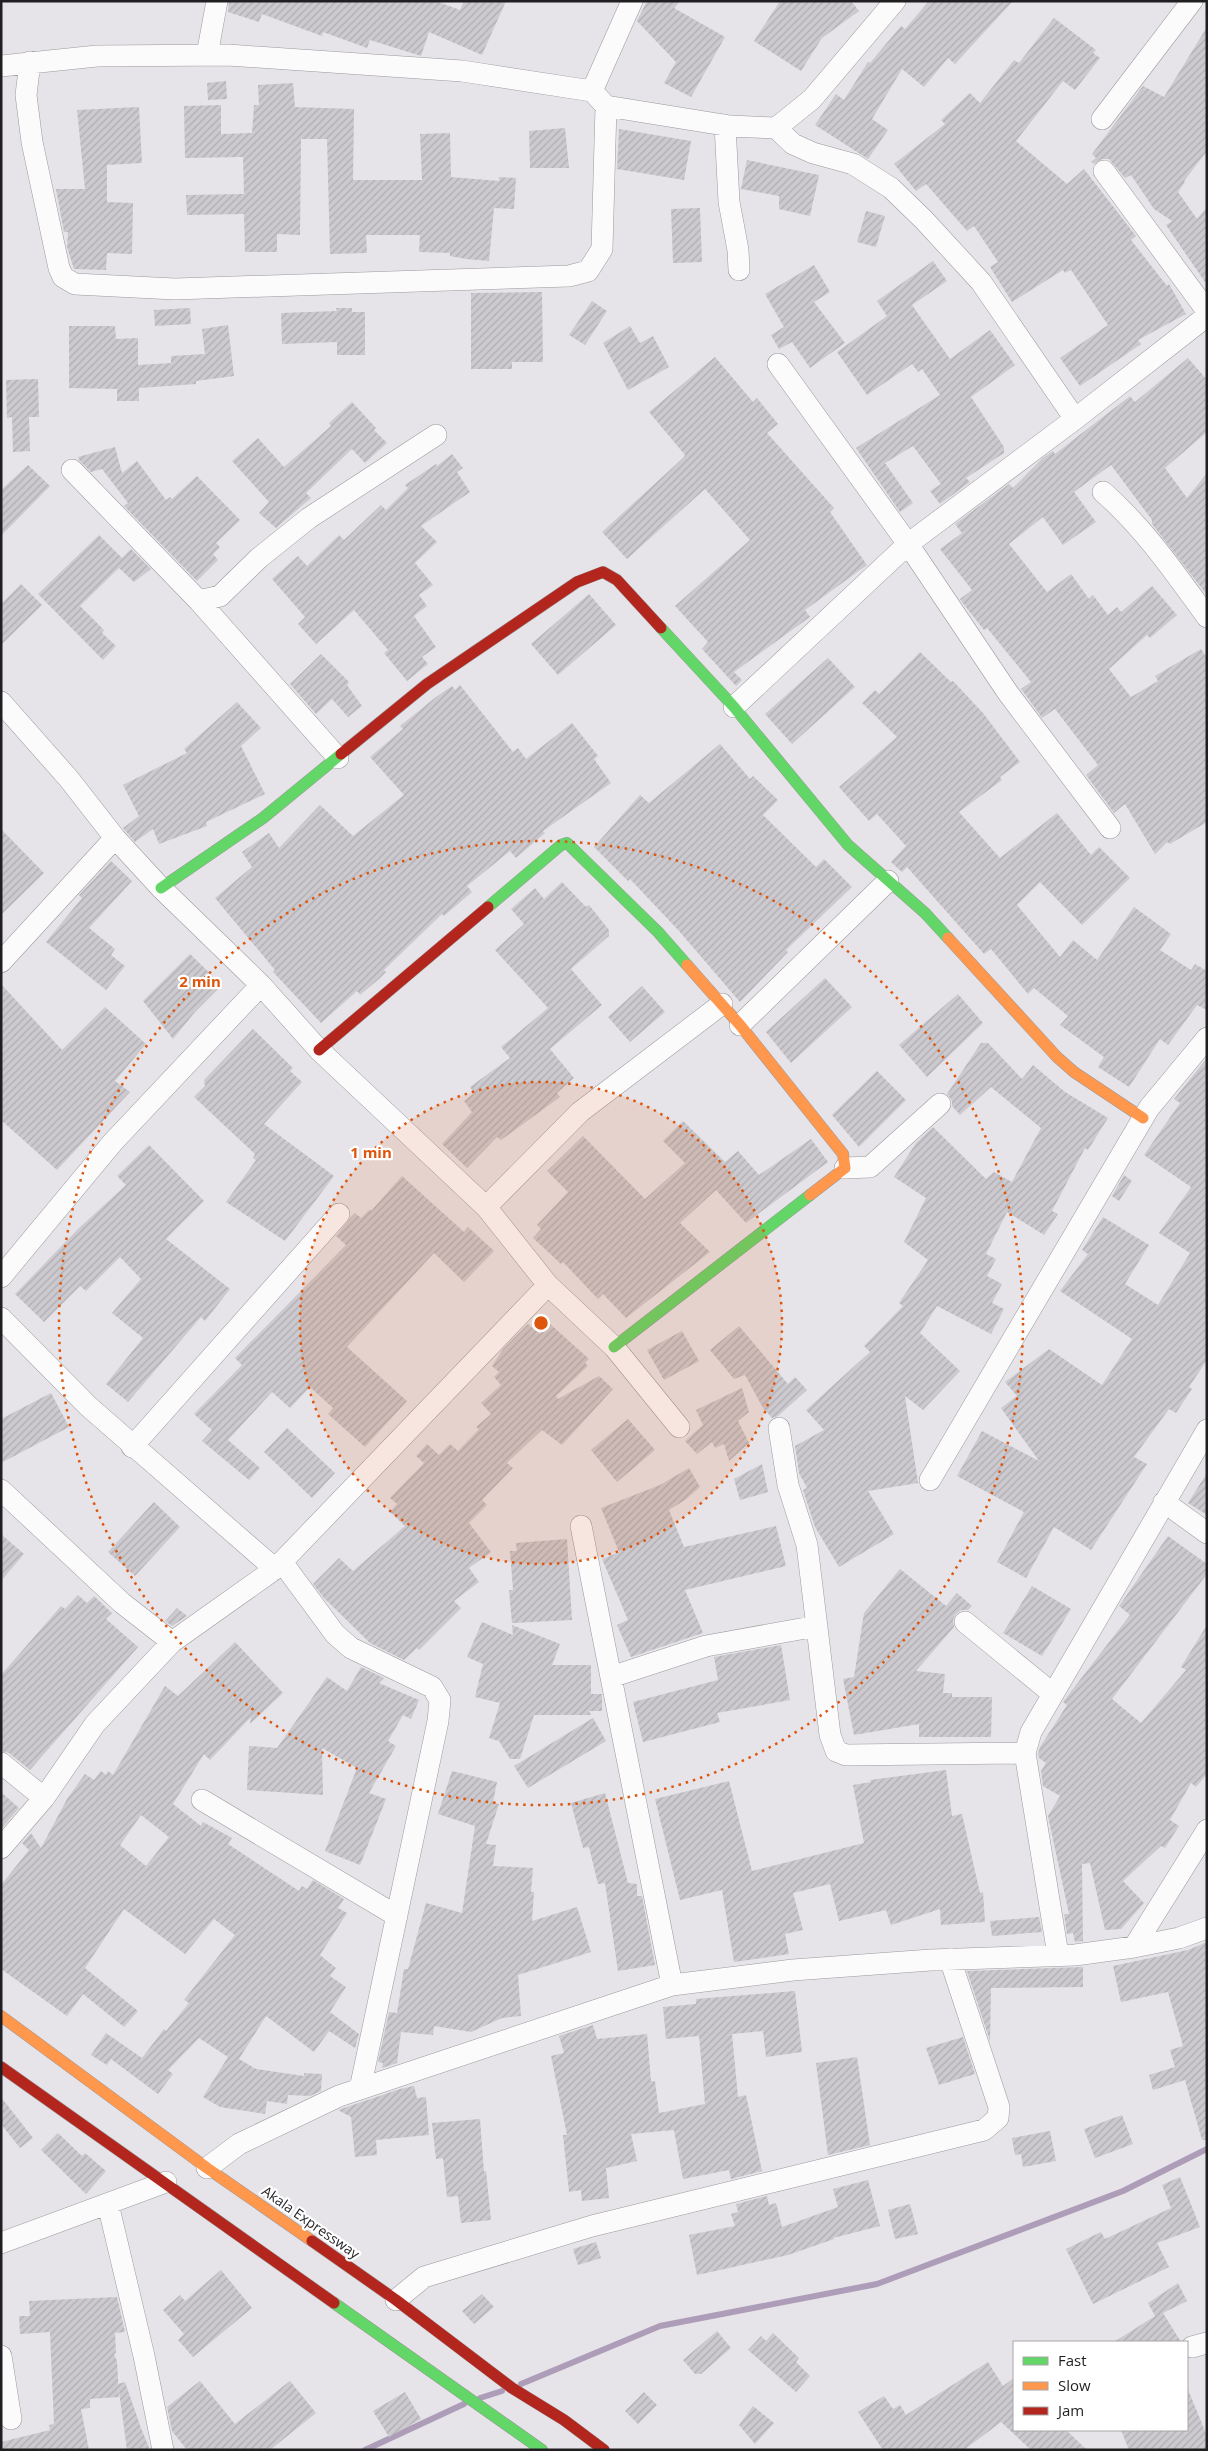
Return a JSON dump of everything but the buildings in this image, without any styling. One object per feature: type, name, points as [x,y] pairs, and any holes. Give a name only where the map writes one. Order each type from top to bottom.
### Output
[{"type":"street","points":[[206,55],[217,1]]},
{"type":"street","points":[[30,62],[26,95],[32,142],[59,268],[63,277],[75,284],[185,289],[569,276],[588,271],[602,248],[599,99],[632,1]]},
{"type":"street","points":[[776,128],[812,99],[895,1]]},
{"type":"street","points":[[1102,119],[1192,1]]},
{"type":"street","points":[[1,66],[97,56],[206,55],[462,72],[725,125],[776,128],[793,144],[853,164],[884,184],[924,220],[982,282],[1075,419]]},
{"type":"street","points":[[725,125],[729,202],[738,250],[739,270]]},
{"type":"street","points":[[1104,171],[1207,311]]},
{"type":"street","points":[[734,707],[908,544],[1075,419],[1207,316]]},
{"type":"street","points":[[778,364],[908,544],[1008,693],[1110,828]]},
{"type":"street","points":[[199,601],[220,596],[259,558],[309,518],[436,435]]},
{"type":"street","points":[[72,470],[199,601],[338,758]]},
{"type":"street","points":[[1103,492],[1130,516],[1157,548],[1207,617]]},
{"type":"street","points":[[161,888],[264,818],[428,684],[577,582],[603,572],[617,580],[734,707],[848,845],[925,913],[1074,1072],[1143,1118]]},
{"type":"street","points":[[215,619],[220,596]]},
{"type":"street","points":[[1,702],[69,779],[115,838],[161,888],[261,985],[319,1050],[486,1207],[548,1285],[614,1347],[679,1428]]},
{"type":"street","points":[[1,962],[115,838]]},
{"type":"street","points":[[319,1050],[561,845],[568,843],[658,932],[740,1025],[843,1154],[845,1168]]},
{"type":"street","points":[[740,1025],[888,880]]},
{"type":"street","points":[[1,1277],[113,1142],[261,985]]},
{"type":"street","points":[[486,1207],[580,1112],[722,1004]]},
{"type":"street","points":[[930,1480],[1143,1118],[1207,1038]]},
{"type":"street","points":[[614,1347],[845,1168],[870,1167],[940,1104]]},
{"type":"street","points":[[132,1446],[339,1214]]},
{"type":"street","points":[[1,1848],[44,1798],[95,1724],[172,1642],[278,1565],[548,1285]]},
{"type":"street","points":[[1,1318],[88,1406],[132,1446],[278,1565],[334,1634],[351,1648],[432,1687],[440,1700],[438,1722],[360,2088]]},
{"type":"street","points":[[779,1428],[788,1485],[807,1545],[830,1735],[836,1751],[846,1755],[1025,1753]]},
{"type":"street","points":[[1058,1955],[1025,1753],[1032,1732],[1053,1694],[1207,1430]]},
{"type":"street","points":[[1,1490],[122,1603],[172,1642]]},
{"type":"street","points":[[1164,1502],[1207,1533]]},
{"type":"street","points":[[581,1526],[672,1985]]},
{"type":"street","points":[[965,1622],[1053,1694]]},
{"type":"street","points":[[611,1677],[706,1646],[817,1626]]},
{"type":"street","points":[[1,1763],[44,1798]]},
{"type":"street","points":[[202,1800],[397,1916]]},
{"type":"street","points":[[1134,1947],[1207,1830]]},
{"type":"street","points":[[207,2168],[238,2144],[339,2096],[672,1985],[793,1970],[950,1959],[1058,1955],[1134,1947],[1179,1938],[1207,1928]]},
{"type":"street","points":[[396,2300],[424,2277],[592,2226],[984,2130],[998,2118],[999,2106],[950,1959]]},
{"type":"street","name":"Akala Expressway","points":[[1,2016],[207,2168],[396,2300],[523,2396],[564,2420],[604,2450]]},
{"type":"street","points":[[1,2067],[542,2450]]},
{"type":"street","points":[[1,2243],[166,2182]]},
{"type":"street","points":[[108,2204],[144,2356],[163,2450]]},
{"type":"street","points":[[1,2356],[10,2419]]},
{"type":"waterway","points":[[521,2384],[660,2326],[877,2284],[1123,2191],[1207,2149]]},
{"type":"waterway","points":[[480,2398],[502,2391]]},
{"type":"waterway","points":[[365,2450],[464,2404]]},
{"type":"traffic: fast","points":[[661,628],[734,707],[848,845],[925,913],[948,938]]},
{"type":"traffic: fast","points":[[161,888],[263,818],[341,754]]},
{"type":"traffic: fast","points":[[488,907],[561,845],[567,843],[658,932],[687,965]]},
{"type":"traffic: fast","points":[[614,1347],[810,1195]]},
{"type":"traffic: fast","points":[[334,2303],[542,2450]]},
{"type":"traffic: slow","points":[[948,938],[1057,1057],[1074,1072],[1143,1118]]},
{"type":"traffic: slow","points":[[687,965],[740,1025],[843,1154],[845,1168],[810,1195]]},
{"type":"traffic: slow","points":[[1,2016],[207,2168],[312,2241]]},
{"type":"traffic: jam","points":[[341,754],[427,684],[577,582],[603,572],[617,580],[661,628]]},
{"type":"traffic: jam","points":[[319,1050],[488,907]]},
{"type":"traffic: jam","points":[[1,2067],[334,2303]]},
{"type":"traffic: jam","points":[[312,2241],[396,2300],[512,2388],[564,2420],[604,2450]]}]
